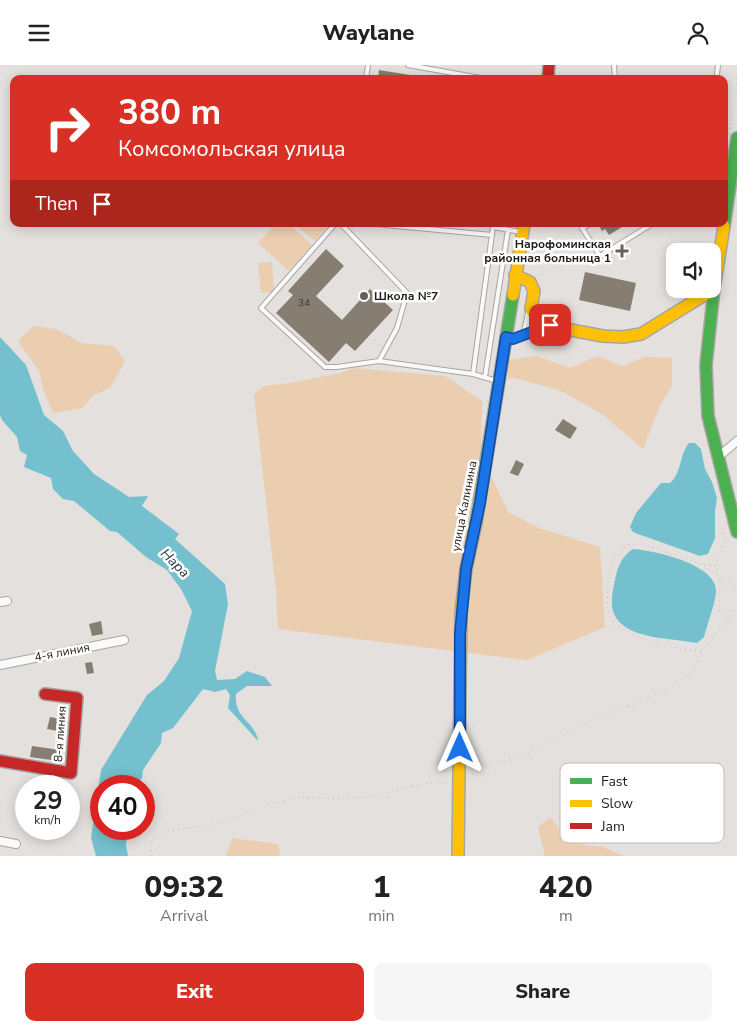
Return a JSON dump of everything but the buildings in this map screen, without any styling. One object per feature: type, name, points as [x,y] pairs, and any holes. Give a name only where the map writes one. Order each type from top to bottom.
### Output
[{"type":"street","points":[[728,176],[733,136]]},
{"type":"street","points":[[720,243],[722,227]]},
{"type":"street","name":"улица Калинина","points":[[458,856],[461,612],[466,569],[480,503],[524,228]]},
{"type":"street","points":[[515,275],[530,282],[534,291],[525,335]]},
{"type":"street","points":[[531,309],[535,316],[550,325],[603,336],[623,337],[642,334],[700,298]]},
{"type":"street","points":[[713,298],[706,365],[708,416],[737,532]]},
{"type":"street","points":[[506,337],[513,339],[550,325]]},
{"type":"street","points":[[717,458],[737,441]]},
{"type":"street","name":"4-я линия","points":[[0,665],[124,640]]},
{"type":"street","name":"8-я линия","points":[[0,761],[71,773],[77,698],[45,694]]},
{"type":"street","points":[[0,841],[16,844]]},
{"type":"lane","points":[[408,65],[464,75]]},
{"type":"lane","points":[[717,75],[718,65]]},
{"type":"lane","points":[[332,227],[261,308],[325,367],[379,361],[473,374],[500,382]]},
{"type":"lane","points":[[344,227],[407,293],[397,328],[379,361]]},
{"type":"lane","points":[[407,227],[492,235]]},
{"type":"lane","points":[[473,374],[494,227],[508,230],[524,228]]},
{"type":"lane","points":[[585,227],[582,229],[600,256],[647,227]]},
{"type":"lane","points":[[485,377],[508,230]]},
{"type":"path","points":[[733,136],[737,75]]},
{"type":"path","points":[[728,619],[719,613],[720,584],[715,565],[726,541],[722,530],[732,512]]},
{"type":"path","points":[[702,650],[681,649],[640,638],[613,624],[607,608],[608,581],[613,561],[627,545],[644,544],[702,565],[731,585],[737,585]]},
{"type":"path","points":[[702,565],[715,565]]},
{"type":"shaded area","points":[[273,227],[292,227],[312,245],[289,271],[258,243]]},
{"type":"shaded area","points":[[298,227],[327,227],[315,241]]},
{"type":"shaded area","points":[[272,262],[274,292],[261,293],[258,263]]},
{"type":"shaded area","points":[[33,326],[55,329],[80,343],[114,346],[125,361],[110,388],[94,395],[82,408],[53,413],[43,389],[39,371],[18,341]]},
{"type":"shaded area","points":[[537,356],[570,368],[597,356],[623,366],[645,357],[672,358],[672,386],[660,405],[643,449],[602,414],[561,391],[515,378],[508,379],[508,360]]},
{"type":"shaded area","points":[[353,368],[445,376],[482,401],[481,454],[508,512],[539,528],[600,547],[605,627],[527,660],[278,629],[276,590],[254,395],[264,386],[341,373]]},
{"type":"shaded area","points":[[550,817],[560,830],[560,843],[580,843],[603,847],[624,856],[545,856],[538,827]]},
{"type":"shaded area","points":[[232,838],[278,844],[280,856],[226,856]]},
{"type":"water","name":"Нара","points":[[0,337],[26,365],[44,415],[63,431],[73,451],[94,474],[129,497],[148,496],[142,506],[179,534],[175,539],[225,584],[228,604],[215,671],[217,680],[235,679],[247,671],[265,677],[272,686],[247,686],[236,694],[238,709],[253,728],[258,741],[228,708],[230,695],[226,689],[215,692],[203,689],[173,728],[162,733],[161,743],[143,770],[142,775],[100,775],[101,770],[147,695],[164,681],[179,658],[192,611],[181,589],[167,570],[146,557],[117,532],[110,531],[74,501],[63,499],[53,489],[51,478],[24,467],[27,455],[20,451],[17,437],[0,415]]},
{"type":"water","points":[[689,443],[695,443],[701,449],[705,469],[717,498],[715,538],[708,554],[700,556],[633,532],[630,527],[636,513],[661,483],[670,483],[674,479]]},
{"type":"water","points":[[633,549],[654,552],[682,560],[706,573],[714,581],[716,595],[713,607],[704,637],[697,643],[640,634],[621,624],[615,616],[612,609],[612,601],[616,575],[619,565]]},
{"type":"water","points":[[92,840],[127,840],[128,856],[96,856]]},
{"type":"traffic: fast","points":[[728,199],[737,138]]},
{"type":"traffic: fast","points":[[476,523],[513,295]]},
{"type":"traffic: fast","points":[[713,298],[706,365],[708,416],[737,532]]},
{"type":"traffic: slow","points":[[513,295],[524,227]]},
{"type":"traffic: slow","points":[[515,275],[530,282],[534,291],[531,309],[535,316],[549,326],[603,336],[623,337],[641,334],[714,289],[724,227]]},
{"type":"traffic: slow","points":[[458,856],[461,612],[466,569],[476,523]]},
{"type":"traffic: jam","points":[[548,75],[549,65]]},
{"type":"traffic: jam","points":[[0,761],[71,773],[77,698],[45,694]]},
{"type":"place","name":"Нарофоминская районная больница 1","points":[[622,251]]},
{"type":"place","name":"Школа №7","points":[[364,296]]},
{"type":"route","points":[[460,748],[461,612],[466,569],[480,503],[506,337],[513,339],[550,325]]}]
